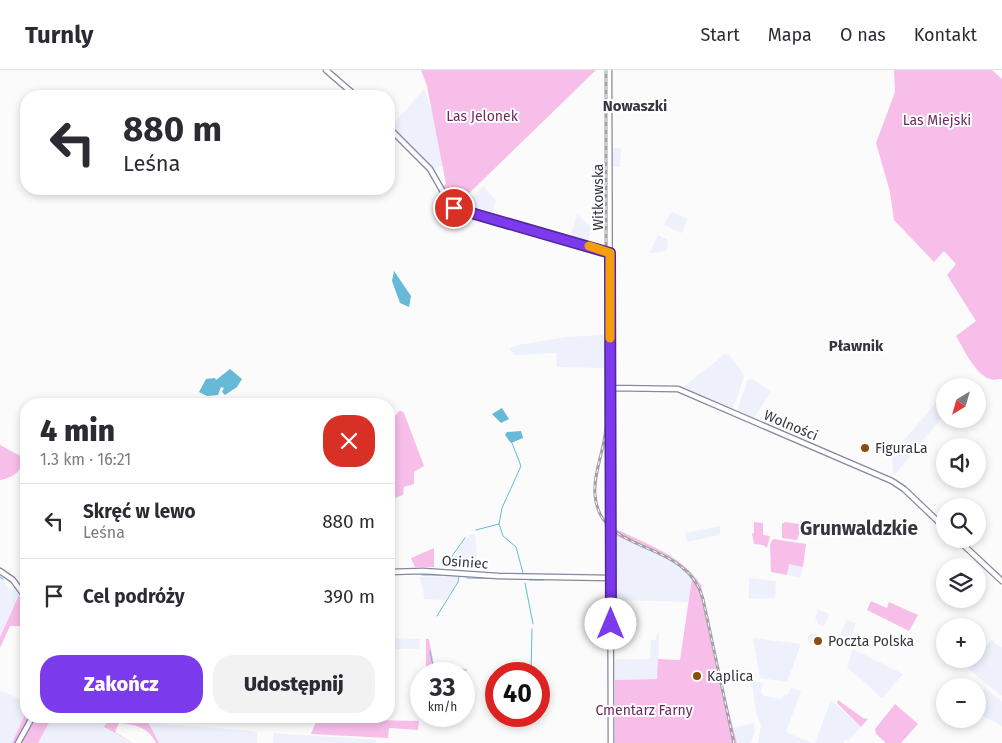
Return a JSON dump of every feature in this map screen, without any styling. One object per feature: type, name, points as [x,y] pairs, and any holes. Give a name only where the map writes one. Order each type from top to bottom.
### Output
[{"type":"street","points":[[326,70],[349,90]]},
{"type":"street","name":"Witkowska","points":[[609,70],[611,743]]},
{"type":"street","points":[[395,134],[430,169],[448,203],[458,209],[610,253]]},
{"type":"street","name":"Wolności","points":[[610,388],[678,389],[892,481],[904,489],[936,519]]},
{"type":"street","points":[[966,548],[1002,582]]},
{"type":"street","points":[[0,571],[13,580],[20,590]]},
{"type":"street","name":"Osiniec","points":[[395,572],[432,571],[611,579]]},
{"type":"street","points":[[18,743],[28,723]]},
{"type":"shaded area","points":[[424,89],[435,121],[444,165],[433,169],[395,131],[395,122]]},
{"type":"shaded area","points":[[612,148],[621,148],[620,167],[613,167]]},
{"type":"shaded area","points":[[483,186],[496,200],[492,213],[466,206]]},
{"type":"shaded area","points":[[672,212],[688,219],[682,233],[664,225]]},
{"type":"shaded area","points":[[577,214],[591,227],[587,243],[570,239]]},
{"type":"shaded area","points":[[658,235],[668,240],[667,251],[650,253]]},
{"type":"shaded area","points":[[604,335],[604,368],[557,367],[556,353],[514,355],[509,348],[567,337]]},
{"type":"shaded area","points":[[725,354],[729,355],[744,377],[733,409],[682,388]]},
{"type":"shaded area","points":[[752,379],[771,392],[754,418],[737,411],[748,380]]},
{"type":"shaded area","points":[[936,403],[936,425],[893,477],[892,454]]},
{"type":"shaded area","points":[[720,526],[720,535],[687,542],[685,533]]},
{"type":"shaded area","points":[[475,534],[478,568],[457,568],[454,557],[465,540],[470,535]]},
{"type":"shaded area","points":[[615,535],[681,566],[692,578],[688,602],[615,600]]},
{"type":"shaded area","points":[[788,564],[803,567],[800,578],[787,575]]},
{"type":"shaded area","points":[[0,576],[11,590],[14,588],[19,595],[0,637]]},
{"type":"shaded area","points":[[458,576],[457,582],[445,600],[424,599],[419,577]]},
{"type":"shaded area","points":[[749,578],[776,581],[775,598],[749,599]]},
{"type":"shaded area","points":[[818,609],[829,614],[824,626],[817,624],[818,620],[815,619]]},
{"type":"shaded area","points":[[846,620],[856,623],[850,640],[840,636]]},
{"type":"shaded area","points":[[657,633],[659,633],[658,679],[615,680],[615,659],[650,659],[651,640],[656,640]]},
{"type":"shaded area","points":[[814,633],[820,639],[814,645],[808,639]]},
{"type":"shaded area","points":[[395,638],[420,639],[419,649],[395,649]]},
{"type":"shaded area","points":[[753,638],[801,644],[787,682],[760,678]]},
{"type":"shaded area","points":[[991,640],[1002,648],[1002,696],[986,683],[986,678],[979,678],[968,669],[986,668],[986,646]]},
{"type":"shaded area","points":[[853,649],[903,674],[882,698],[847,667]]},
{"type":"shaded area","points":[[752,682],[763,682],[761,692],[764,696],[782,699],[785,694],[788,695],[791,688],[801,691],[786,732],[812,743],[758,743],[761,726],[756,712]]},
{"type":"shaded area","points":[[986,689],[1002,702],[1002,726],[986,717]]},
{"type":"shaded area","points":[[0,690],[20,699],[21,723],[12,743],[0,743]]},
{"type":"shaded area","points":[[831,700],[861,727],[848,741],[845,739],[844,743],[815,743]]},
{"type":"shaded area","points":[[48,723],[108,723],[105,728],[133,743],[38,743]]},
{"type":"shaded area","points":[[148,723],[254,731],[257,733],[257,743],[159,743]]},
{"type":"shaded area","points":[[754,723],[755,732],[751,743],[737,743],[733,728]]},
{"type":"shaded area","points":[[273,733],[376,740],[376,743],[273,743]]},
{"type":"green space","name":"Las Jelonek","points":[[421,70],[596,70],[457,205],[447,199],[442,188],[446,184],[427,86]]},
{"type":"green space","name":"Las Miejski","points":[[894,70],[992,70],[1002,79],[1002,379],[987,378],[977,370],[956,336],[976,321],[947,275],[956,264],[944,251],[934,262],[894,220],[890,192],[876,143],[895,92]]},
{"type":"green space","points":[[400,410],[404,413],[424,466],[414,472],[414,484],[404,487],[403,495],[395,498],[395,416]]},
{"type":"green space","points":[[0,445],[20,456],[20,468],[9,478],[0,480]]},
{"type":"green space","points":[[754,522],[763,523],[763,535],[770,536],[767,548],[763,545],[754,544],[752,534],[754,533]]},
{"type":"green space","points":[[785,522],[807,525],[802,526],[797,540],[782,538],[782,524]]},
{"type":"green space","name":"Cmentarz Farny","points":[[614,528],[674,558],[701,585],[722,686],[737,743],[615,743],[615,680],[657,679],[658,659],[680,660],[692,578],[676,562],[614,535]]},
{"type":"green space","points":[[773,539],[806,544],[803,567],[789,564],[787,575],[771,572],[770,544]]},
{"type":"green space","points":[[434,548],[434,567],[415,567],[411,558]]},
{"type":"green space","points":[[19,595],[20,626],[10,626],[0,648],[0,637]]},
{"type":"green space","points":[[871,601],[887,608],[889,602],[918,615],[909,631],[867,610]]},
{"type":"green space","points":[[426,639],[429,639],[433,662],[426,662]]},
{"type":"green space","points":[[838,700],[863,718],[868,719],[861,727],[837,703]]},
{"type":"green space","points":[[895,704],[918,724],[901,743],[886,743],[876,734],[875,729]]},
{"type":"green space","points":[[395,721],[410,721],[410,727],[418,727],[418,730],[389,728],[388,738],[311,734],[315,723],[395,723]]},
{"type":"green space","points":[[21,723],[49,723],[38,743],[12,743]]},
{"type":"green space","points":[[106,723],[119,723],[115,732],[133,743],[104,727]]},
{"type":"green space","points":[[119,723],[149,723],[159,743],[156,743],[145,730],[131,724]]},
{"type":"water","points":[[394,271],[411,296],[409,307],[400,303],[392,281]]},
{"type":"water","points":[[230,369],[242,379],[237,387],[225,395],[222,392],[224,388],[221,387],[218,395],[207,396],[199,392],[206,379],[215,378],[216,380]]},
{"type":"water","points":[[502,408],[509,419],[501,423],[492,414]]},
{"type":"water","points":[[521,431],[523,438],[511,443],[505,435],[507,432]]},
{"type":"waterway","points":[[476,530],[499,524],[502,508],[521,466],[512,443]]},
{"type":"waterway","points":[[499,524],[503,536],[516,547],[523,573]]},
{"type":"waterway","points":[[454,568],[452,556],[465,538]]},
{"type":"waterway","points":[[422,575],[442,575]]},
{"type":"waterway","points":[[437,616],[458,582],[459,576]]},
{"type":"waterway","points":[[467,578],[522,579]]},
{"type":"waterway","points":[[530,580],[544,580]]},
{"type":"waterway","points":[[525,583],[533,624]]},
{"type":"waterway","points":[[531,662],[532,629]]},
{"type":"waterway","points":[[430,651],[432,662]]},
{"type":"railway","points":[[606,70],[606,426],[596,478],[595,495],[600,515],[612,529],[627,539],[680,565],[694,579],[703,599],[734,743]]},
{"type":"slow traffic","points":[[589,246],[610,253],[610,338]]},
{"type":"place","name":"FiguraLa","points":[[865,448]]},
{"type":"place","name":"Poczta Polska","points":[[818,641]]},
{"type":"place","name":"Kaplica","points":[[697,676]]},
{"type":"district","name":"Nowaszki","points":[[635,106]]},
{"type":"district","name":"Pławnik","points":[[856,346]]},
{"type":"district","name":"Grunwaldzkie","points":[[859,528]]},
{"type":"route","points":[[454,208],[610,253],[611,624]]}]
